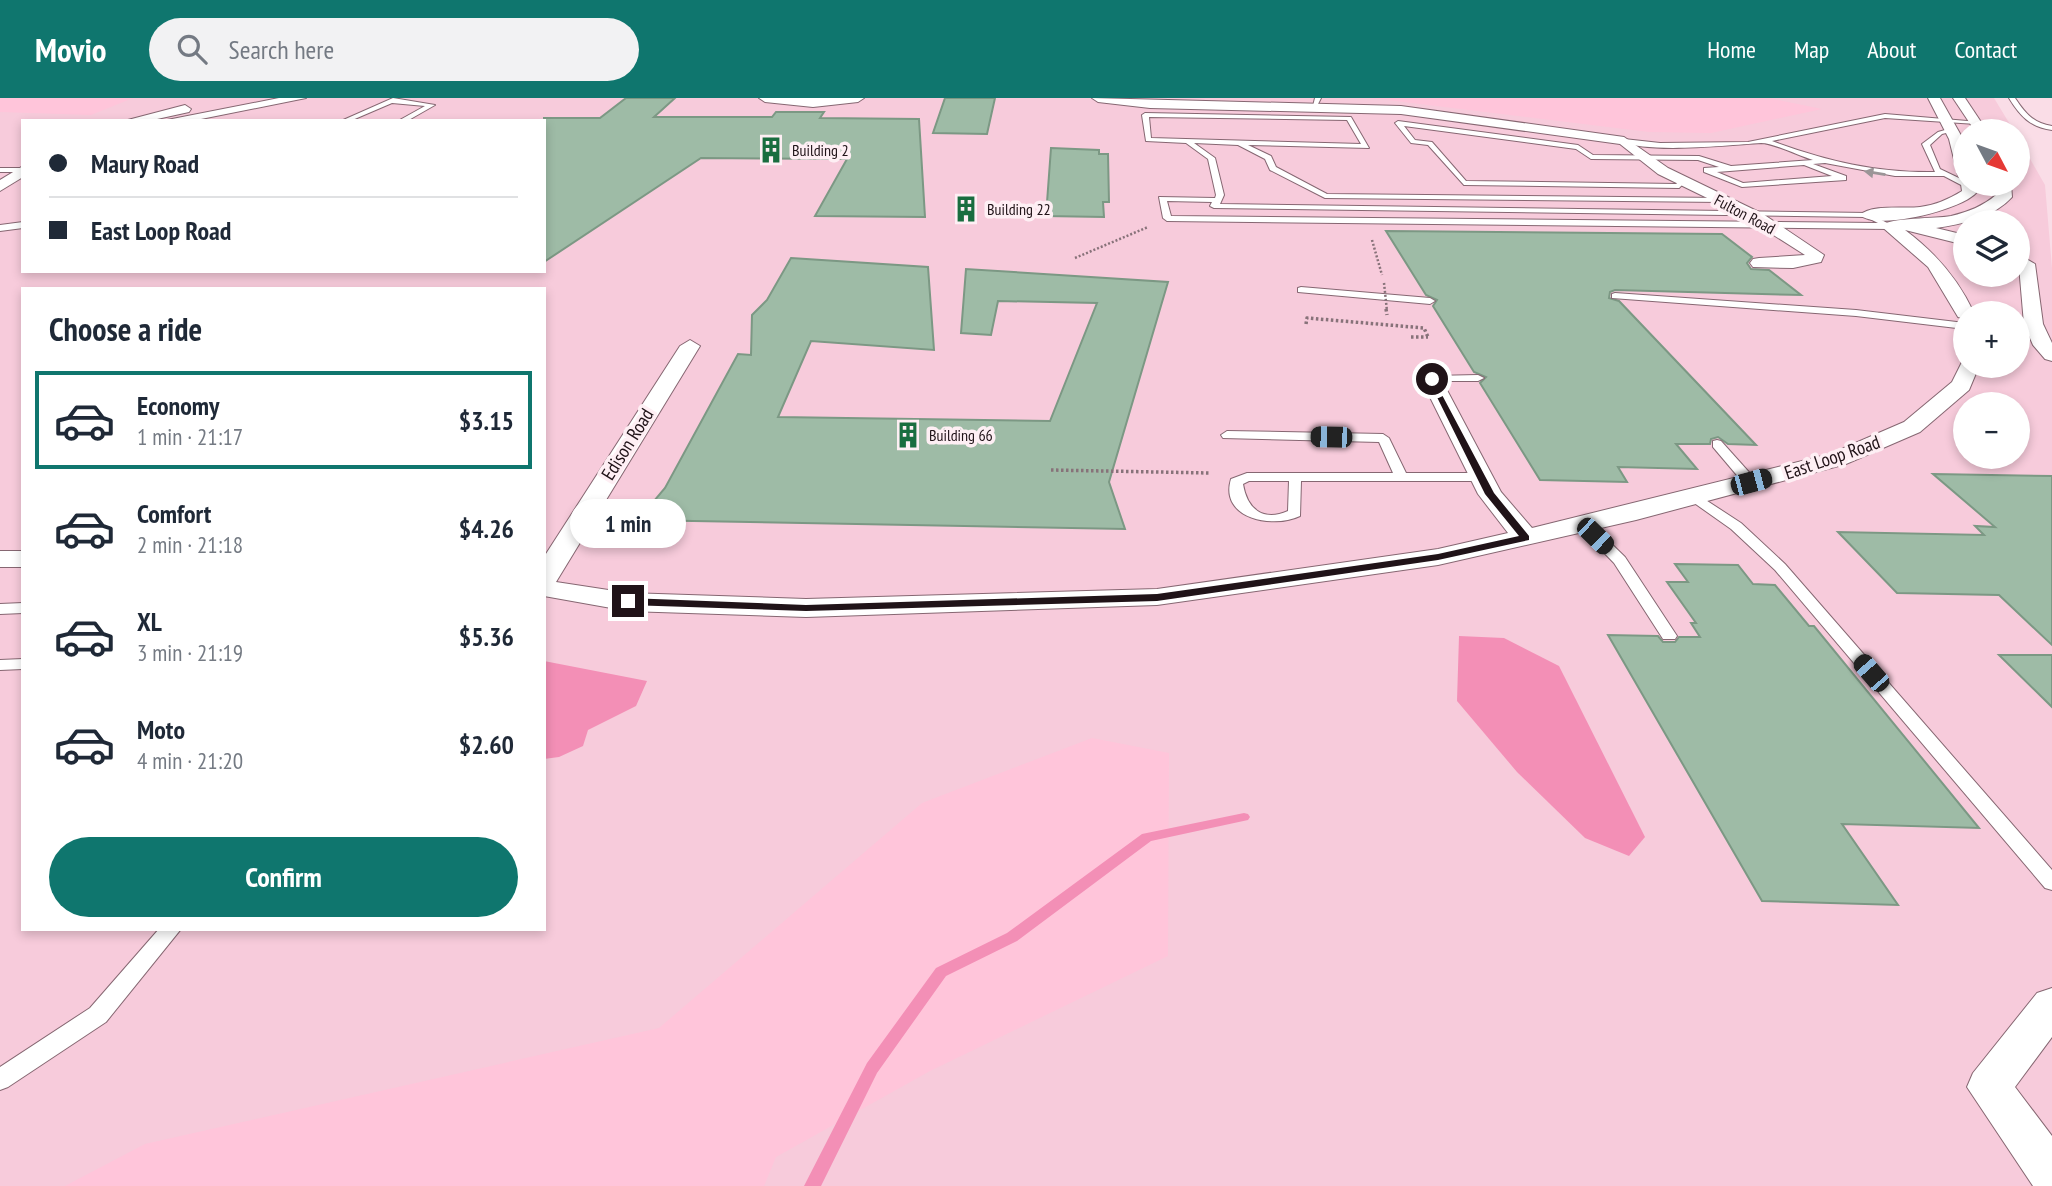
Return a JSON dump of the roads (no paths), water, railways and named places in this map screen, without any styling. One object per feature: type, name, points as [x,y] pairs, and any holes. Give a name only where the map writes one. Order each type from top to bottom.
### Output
[{"type":"street","points":[[148,119],[250,98]]},
{"type":"street","points":[[167,117],[190,119],[300,98]]},
{"type":"street","points":[[765,98],[806,103],[858,98]]},
{"type":"street","points":[[1098,98],[1118,101],[1317,102],[1401,110],[1624,141]]},
{"type":"street","points":[[1934,98],[1953,135]]},
{"type":"street","points":[[1959,98],[1973,119]]},
{"type":"street","name":"Fulton Road","points":[[1624,141],[1639,158],[1680,183],[1749,213],[1816,255],[1815,258],[1793,263],[1759,263]]},
{"type":"street","points":[[0,162],[16,156]]},
{"type":"street","points":[[0,187],[21,171]]},
{"type":"street","points":[[1868,215],[1916,212],[1958,202],[1965,196]]},
{"type":"street","points":[[1889,226],[1910,226],[1978,213],[1996,205],[2004,196]]},
{"type":"street","points":[[1889,226],[1926,253],[1955,289],[1960,301]]},
{"type":"street","points":[[1910,226],[1953,237]]},
{"type":"street","points":[[2030,276],[2034,331],[2039,343],[2052,355]]},
{"type":"street","name":"Edison Road","points":[[546,576],[690,346]]},
{"type":"street","name":"East Loop Road","points":[[546,588],[628,601],[806,608],[1157,597],[1438,557],[1695,497],[1839,459],[1912,427],[1961,385],[1964,378]]},
{"type":"street","points":[[1432,379],[1490,494],[1526,538]]},
{"type":"street","points":[[0,559],[21,559]]},
{"type":"street","points":[[2052,1005],[1989,1087],[2052,1174]]},
{"type":"lane","points":[[2012,98],[2023,116],[2036,127],[2052,128]]},
{"type":"lane","points":[[349,119],[395,100],[432,105],[405,119]]},
{"type":"lane","points":[[1145,115],[1349,118],[1366,146],[1241,144],[1148,140],[1145,115]]},
{"type":"lane","points":[[1624,141],[1707,146],[1765,141],[1885,116],[1953,125]]},
{"type":"lane","points":[[2023,116],[2052,118]]},
{"type":"lane","points":[[1680,183],[1679,186],[1464,183],[1430,143],[1413,142],[1398,123],[1578,147],[1591,157],[1707,158],[1734,169]]},
{"type":"lane","points":[[1943,174],[1937,170],[1926,144],[1950,125]]},
{"type":"lane","points":[[1765,141],[1827,162],[1877,174],[1953,175]]},
{"type":"lane","points":[[1189,143],[1211,158],[1220,195],[1214,218]]},
{"type":"lane","points":[[1241,144],[1268,158],[1273,168],[1325,196],[1341,208],[1345,220]]},
{"type":"lane","points":[[1808,165],[1843,178],[1742,185],[1707,170],[1827,162]]},
{"type":"lane","points":[[0,170],[21,170]]},
{"type":"lane","points":[[1325,196],[1721,200]]},
{"type":"lane","points":[[1162,199],[1341,208],[1868,215],[1889,226],[1167,218],[1162,199]]},
{"type":"lane","points":[[1411,209],[1418,230]]},
{"type":"lane","points":[[1598,212],[1609,222]]},
{"type":"lane","points":[[0,228],[21,225]]},
{"type":"lane","points":[[1301,290],[1428,298]]},
{"type":"lane","points":[[1618,300],[1856,313],[1953,325]]},
{"type":"lane","points":[[1432,379],[1478,378]]},
{"type":"lane","points":[[1227,435],[1383,438],[1401,477]]},
{"type":"lane","points":[[1717,444],[1751,482]]},
{"type":"lane","points":[[1295,477],[1295,513],[1288,517],[1273,519],[1253,514],[1241,504],[1236,482],[1247,477],[1295,477],[1401,477],[1481,477]]},
{"type":"lane","points":[[1695,497],[1736,526],[1780,567],[2052,883]]},
{"type":"lane","points":[[1583,524],[1620,560],[1669,636]]},
{"type":"lane","points":[[0,609],[21,608]]},
{"type":"lane","points":[[0,664],[21,664]]},
{"type":"lane","points":[[0,1080],[98,1015],[169,931]]},
{"type":"waterway","points":[[812,1186],[872,1068],[941,972],[1012,937],[1147,837],[1244,817]]},
{"type":"place","name":"Building 2","points":[[771,150]]},
{"type":"place","name":"Building 22","points":[[966,209]]},
{"type":"place","name":"Building 66","points":[[908,435]]}]
